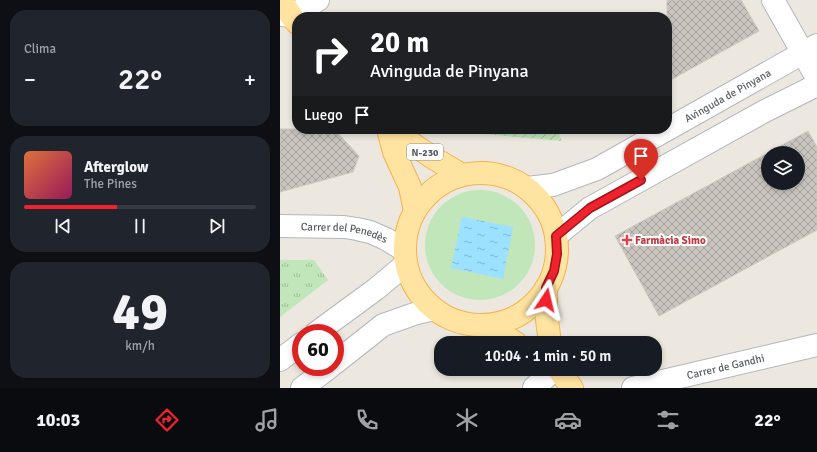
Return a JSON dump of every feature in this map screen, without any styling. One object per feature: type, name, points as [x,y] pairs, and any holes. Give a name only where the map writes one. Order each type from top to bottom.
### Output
[{"type":"main road","name":"N-230","points":[[389,134],[394,152],[410,187],[415,211]]},
{"type":"main road","name":"N-230","points":[[396,134],[462,175]]},
{"type":"main road","points":[[471,173],[491,173],[510,178],[527,188],[536,196],[546,209],[553,224],[556,236],[557,254],[554,271],[546,288],[539,298],[522,313],[505,321],[488,325],[460,322],[450,319],[434,309],[424,300],[416,289],[410,277],[405,257],[405,240],[407,230],[410,220],[420,202],[435,188],[452,178],[471,173]]},
{"type":"main road","points":[[546,288],[546,312],[549,336]]},
{"type":"main road","points":[[488,325],[505,336]]},
{"type":"main road","points":[[563,376],[572,388]]},
{"type":"street","points":[[287,13],[318,0]]},
{"type":"street","points":[[774,0],[810,49],[817,78]]},
{"type":"street","name":"Avinguda de Pinyana","points":[[672,127],[810,49]]},
{"type":"street","points":[[556,236],[595,205],[762,112],[817,85]]},
{"type":"street","name":"Avinguda de Pinyana","points":[[527,188],[553,185],[597,169],[659,134]]},
{"type":"street","name":"Carrer del Penedès","points":[[280,226],[344,227],[370,232],[386,239],[405,257]]},
{"type":"street","points":[[329,324],[376,290],[405,257]]},
{"type":"street","points":[[344,356],[383,325],[400,318],[434,309]]},
{"type":"street","name":"Carrer de Gandhi","points":[[633,388],[817,345]]},
{"type":"street","points":[[280,360],[292,351]]},
{"type":"street","points":[[302,388],[318,376]]},
{"type":"street","points":[[534,388],[547,376]]},
{"type":"green space","points":[[484,134],[558,134],[562,141]]},
{"type":"green space","points":[[480,190],[501,195],[519,206],[530,224],[535,245],[530,266],[519,284],[501,295],[480,300],[459,295],[441,284],[430,266],[425,245],[430,224],[441,206],[459,195]]},
{"type":"green space","points":[[280,260],[314,260],[328,280],[280,317]]},
{"type":"water","points":[[462,217],[513,227],[503,279],[451,268]]},
{"type":"building","points":[[667,0],[741,0],[759,31],[672,79],[672,12],[667,12]]},
{"type":"building","points":[[280,129],[292,129],[292,134],[339,134],[359,156],[353,172],[280,192]]},
{"type":"building","points":[[808,131],[817,147],[817,230],[659,316],[615,236],[761,157],[761,190],[805,190],[805,146],[780,146]]},
{"type":"place","name":"Farmàcia Simo","points":[[627,240]]},
{"type":"route","points":[[546,300],[546,288],[554,271],[557,254],[556,236],[590,208],[641,180]]}]
